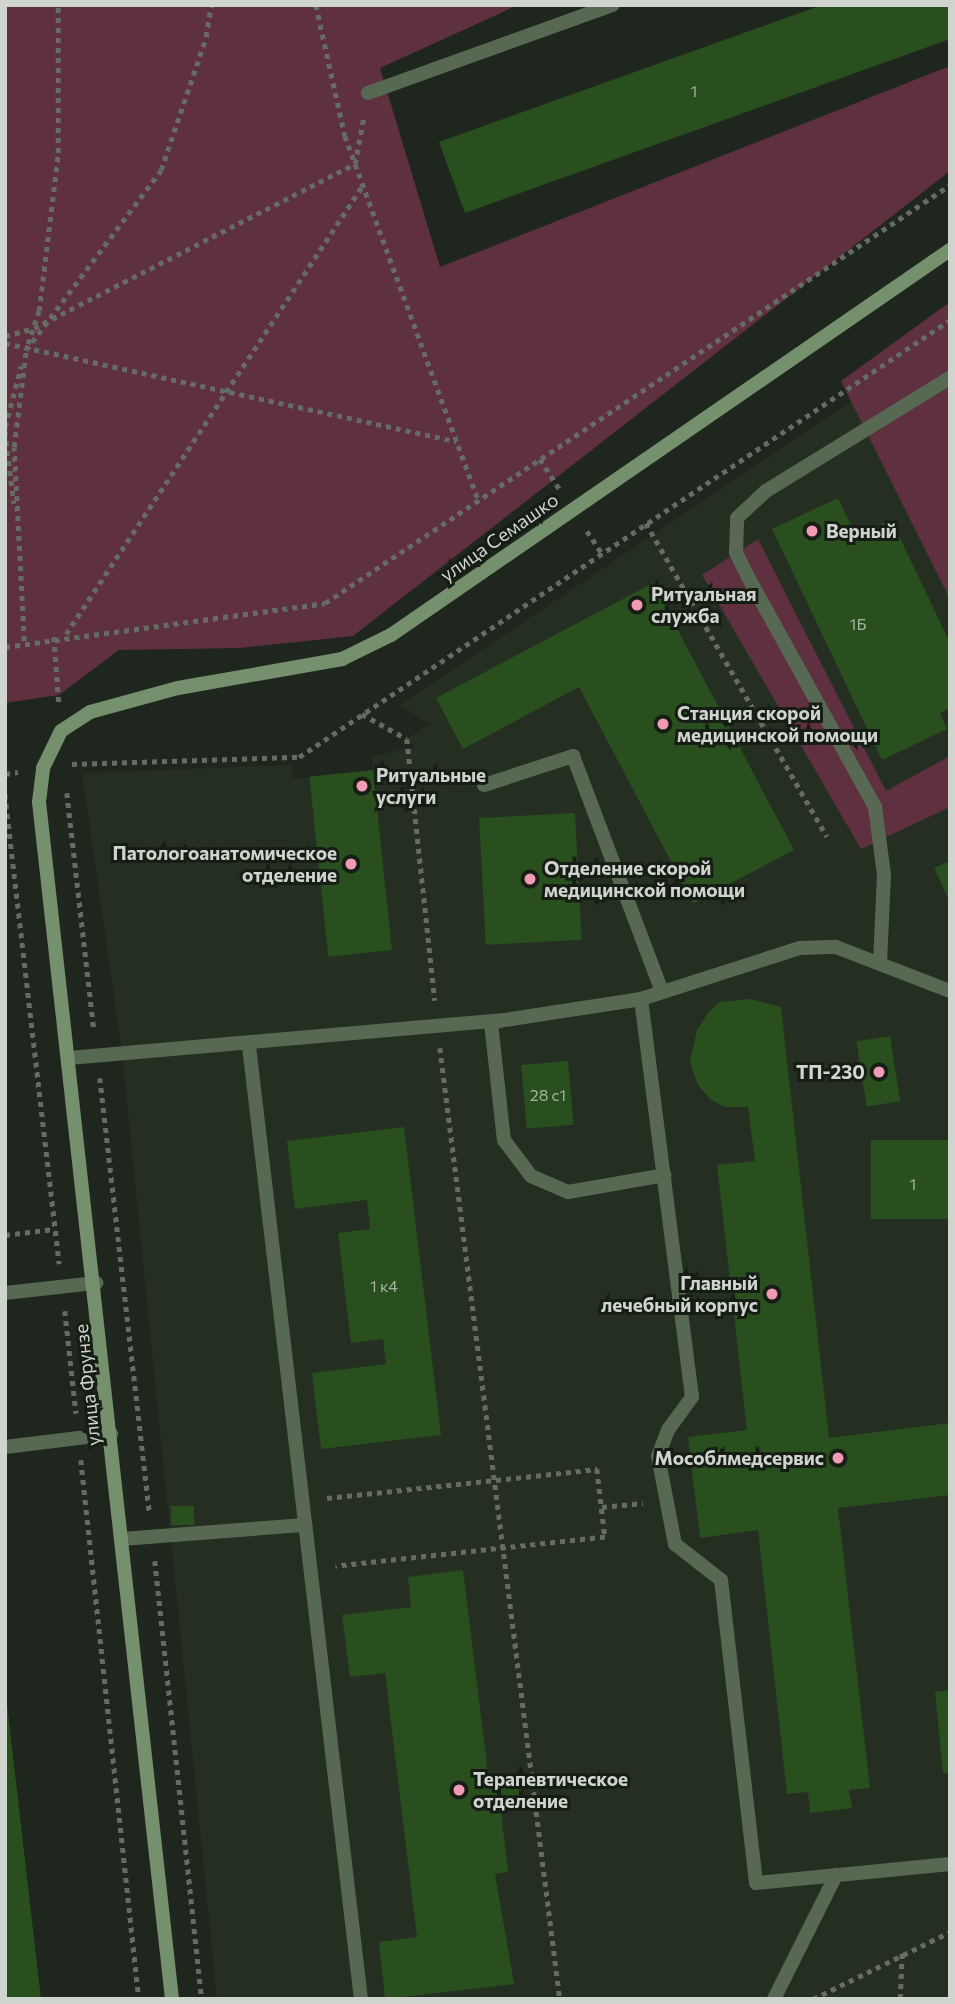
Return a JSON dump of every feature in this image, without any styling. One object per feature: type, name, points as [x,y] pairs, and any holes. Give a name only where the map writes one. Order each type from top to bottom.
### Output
[{"type":"street","name":"улица Семашко","points":[[43,768],[61,731],[90,712],[178,688],[329,663],[391,635],[950,250]]},
{"type":"street","name":"улица Фрунзе","points":[[43,768],[39,802],[96,1283],[172,1999]]},
{"type":"lane","points":[[368,93],[613,5]]},
{"type":"lane","points":[[880,963],[884,875],[875,807],[736,552],[737,519],[766,491],[950,378]]},
{"type":"lane","points":[[484,785],[573,755],[662,992]]},
{"type":"lane","points":[[69,1058],[438,1029],[512,1019],[641,999],[800,948],[836,947],[950,991]]},
{"type":"lane","points":[[641,999],[691,1398],[668,1430],[658,1456],[664,1501],[675,1544],[721,1580],[756,1883],[950,1864]]},
{"type":"lane","points":[[512,1019],[491,1023],[503,1140],[514,1160],[531,1177],[568,1192],[664,1175]]},
{"type":"lane","points":[[249,1045],[361,1999]]},
{"type":"lane","points":[[5,1293],[96,1283]]},
{"type":"lane","points":[[5,1447],[111,1434]]},
{"type":"lane","points":[[122,1539],[305,1525]]},
{"type":"lane","points":[[774,1999],[836,1875]]},
{"type":"path","points":[[18,543],[5,429],[34,328],[58,153],[58,5]]},
{"type":"path","points":[[24,641],[14,447],[26,350],[161,170],[206,37],[211,5]]},
{"type":"path","points":[[316,5],[355,163],[478,500]]},
{"type":"path","points":[[355,163],[368,93]]},
{"type":"path","points":[[5,336],[34,328],[355,163]]},
{"type":"path","points":[[66,635],[363,185]]},
{"type":"path","points":[[5,647],[24,641],[66,635],[325,603],[950,185]]},
{"type":"path","points":[[64,764],[299,757],[950,320]]},
{"type":"path","points":[[5,343],[26,350],[456,441]]},
{"type":"path","points":[[646,523],[827,838]]},
{"type":"path","points":[[362,714],[407,739],[438,1029],[560,1999]]},
{"type":"path","points":[[66,778],[202,1999]]},
{"type":"path","points":[[5,794],[54,1229],[63,1287],[139,1999]]},
{"type":"path","points":[[5,1235],[54,1229]]},
{"type":"path","points":[[302,1501],[597,1469],[602,1507],[605,1537],[310,1568]]},
{"type":"path","points":[[602,1507],[664,1501]]},
{"type":"path","points":[[813,1999],[902,1951],[950,1932]]},
{"type":"path","points":[[900,1999],[902,1951]]},
{"type":"shaded area","points":[[5,5],[518,5],[380,68],[440,267],[950,66],[950,171],[353,636],[240,648],[119,650],[59,695],[5,703]]},
{"type":"shaded area","points":[[950,302],[950,599],[841,381]]},
{"type":"shaded area","points":[[950,335],[950,1999],[217,1999],[122,1052],[82,773],[292,765],[291,778],[309,778],[373,770],[372,756],[415,747],[407,739],[429,724],[400,705]]},
{"type":"shaded area","points":[[758,539],[886,791],[950,756],[950,807],[861,849],[702,575]]},
{"type":"building","points":[[822,5],[950,5],[950,39],[465,213],[439,142]]},
{"type":"building","points":[[838,498],[856,536],[891,519],[950,643],[950,708],[940,713],[947,729],[882,760],[772,529]]},
{"type":"building","name":"Станция скорой медицинской помощи","points":[[653,583],[794,850],[693,903],[579,687],[463,749],[436,698]]},
{"type":"building","name":"Патологоанатомическое отделение","points":[[373,770],[392,950],[328,957],[309,777]]},
{"type":"building","name":"Отделение скорой медицинской помощи","points":[[575,813],[582,940],[486,945],[479,818]]},
{"type":"building","points":[[950,861],[950,902],[934,868]]},
{"type":"building","name":"Главный лечебный корпус","points":[[750,999],[781,1007],[829,1438],[950,1423],[950,1495],[838,1508],[870,1788],[849,1790],[852,1808],[810,1813],[808,1792],[787,1794],[758,1530],[700,1538],[688,1437],[747,1430],[717,1165],[755,1161],[748,1107],[725,1107],[710,1099],[698,1085],[690,1062],[697,1030],[708,1013],[720,1002]]},
{"type":"building","name":"ТП-230","points":[[890,1036],[900,1101],[867,1107],[856,1041]]},
{"type":"building","points":[[568,1061],[574,1125],[527,1129],[521,1065]]},
{"type":"building","points":[[404,1127],[441,1435],[321,1449],[312,1373],[386,1364],[383,1339],[351,1343],[338,1233],[370,1229],[367,1200],[295,1209],[287,1141]]},
{"type":"building","points":[[871,1140],[950,1140],[950,1219],[871,1219]]},
{"type":"building","points":[[171,1506],[194,1506],[194,1525],[171,1525]]},
{"type":"building","name":"Терапевтическое отделение","points":[[463,1570],[489,1781],[517,1777],[520,1800],[500,1803],[508,1872],[495,1874],[514,1984],[385,1999],[379,1942],[417,1937],[385,1673],[350,1677],[342,1615],[411,1607],[408,1577]]},
{"type":"building","points":[[950,1690],[950,1773],[943,1773],[935,1692]]},
{"type":"building","points":[[7,1704],[41,1999],[5,1999]]},
{"type":"place","name":"Верный","points":[[812,531]]},
{"type":"place","name":"Ритуальная служба","points":[[637,605]]},
{"type":"place","name":"Станция скорой медицинской помощи","points":[[663,724]]},
{"type":"place","name":"Ритуальные услуги","points":[[362,786]]},
{"type":"place","name":"Патологоанатомическое отделение","points":[[351,864]]},
{"type":"place","name":"Отделение скорой медицинской помощи","points":[[530,879]]},
{"type":"place","name":"ТП-230","points":[[879,1072]]},
{"type":"place","name":"Главный лечебный корпус","points":[[772,1294]]},
{"type":"place","name":"Мособлмедсервис","points":[[838,1458]]},
{"type":"place","name":"Терапевтическое отделение","points":[[459,1790]]}]
